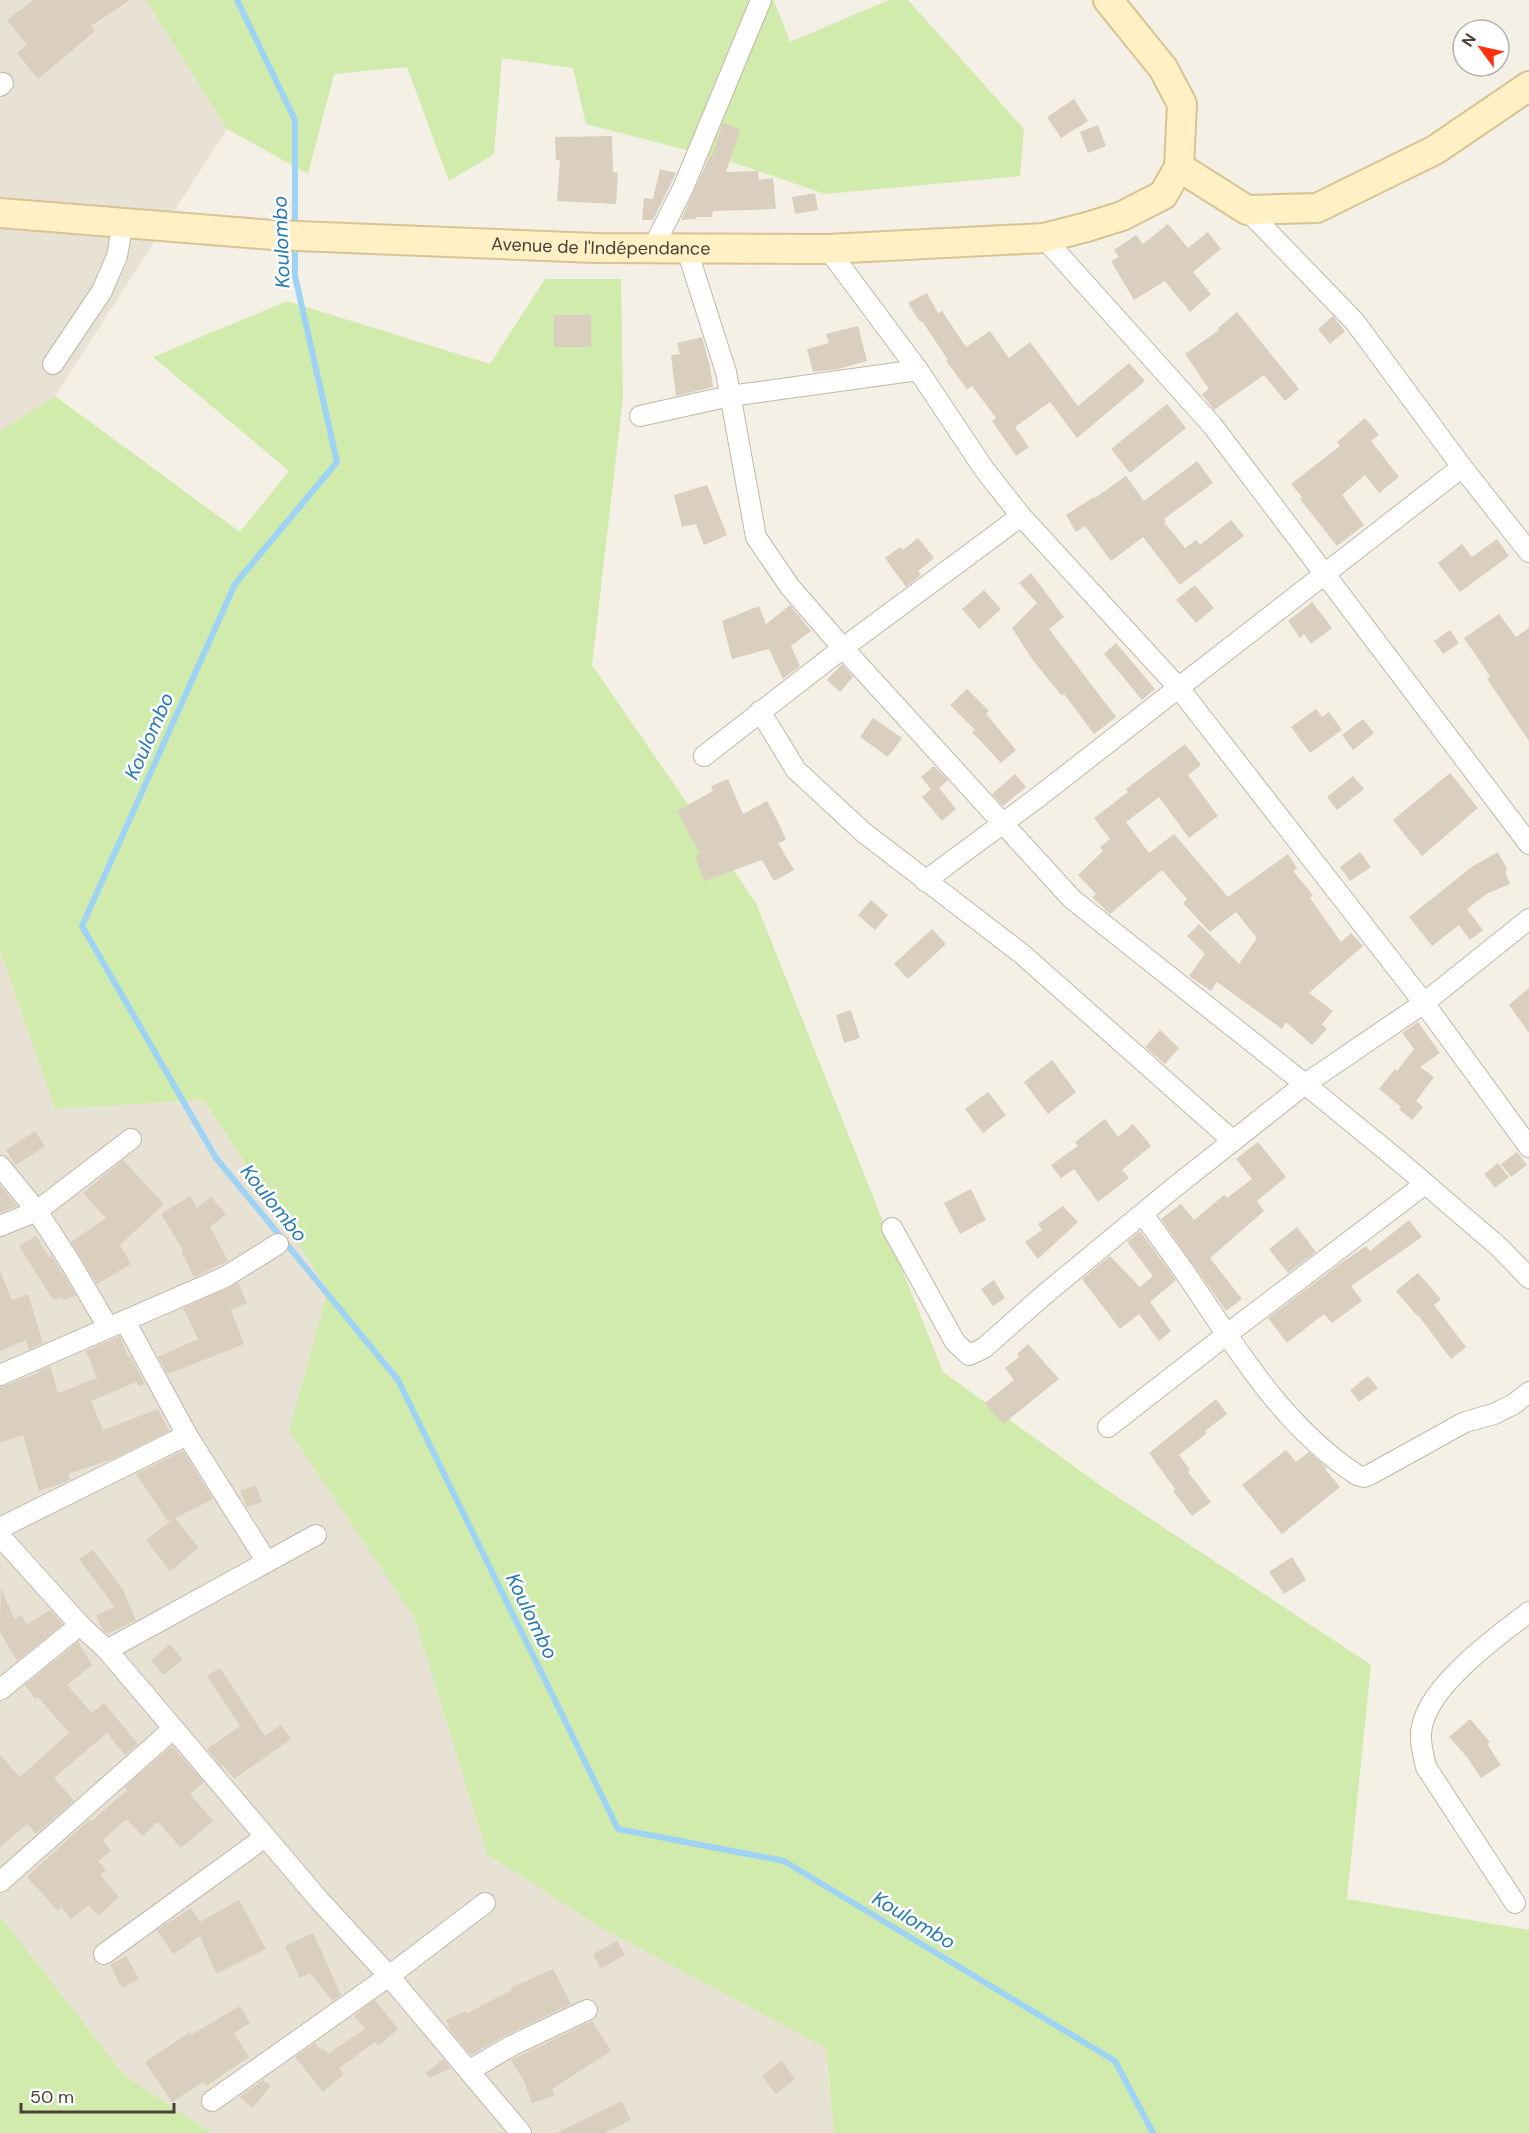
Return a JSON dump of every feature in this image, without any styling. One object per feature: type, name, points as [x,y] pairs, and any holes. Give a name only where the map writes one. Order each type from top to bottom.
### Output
[{"type":"street","points":[[653,248],[684,188],[761,0]]},
{"type":"street","points":[[1108,0],[1163,68],[1182,104],[1179,167],[1247,210],[1355,322],[1462,467],[1529,552]]},
{"type":"street","points":[[1247,210],[1317,208],[1435,150],[1529,86]]},
{"type":"street","name":"Avenue de l'Indépendance","points":[[0,213],[273,235],[595,248],[828,249],[1044,238],[1122,216],[1163,195],[1179,167]]},
{"type":"street","points":[[53,364],[102,291],[117,256],[123,222]]},
{"type":"street","points":[[1044,238],[1212,425],[1529,844]]},
{"type":"street","points":[[687,249],[726,372],[756,537],[790,587],[1072,899],[1305,1084],[1498,1247],[1529,1278]]},
{"type":"street","points":[[828,249],[918,370],[984,469],[1021,516],[1178,687],[1424,1003],[1529,1147]]},
{"type":"street","points":[[640,416],[730,396],[918,370]]},
{"type":"street","points":[[925,881],[1003,824],[1462,467]]},
{"type":"street","points":[[704,756],[843,648],[1021,516]]},
{"type":"street","points":[[760,711],[796,770],[863,832],[1022,954],[1233,1141]]},
{"type":"street","points":[[891,1228],[955,1342],[969,1355],[984,1348],[1045,1294],[1305,1084],[1424,1003],[1529,919]]},
{"type":"street","points":[[0,1226],[37,1211],[131,1138]]},
{"type":"street","points":[[0,1166],[37,1211],[70,1262],[116,1324],[267,1562]]},
{"type":"street","points":[[1108,1427],[1425,1184]]},
{"type":"street","points":[[1143,1214],[1226,1335],[1295,1424],[1317,1445],[1347,1468],[1364,1476],[1465,1422],[1494,1414],[1514,1404],[1529,1392]]},
{"type":"street","points":[[0,1376],[225,1277],[278,1244]]},
{"type":"street","points":[[0,1528],[187,1435]]},
{"type":"street","points":[[107,1650],[316,1535]]},
{"type":"street","points":[[0,1536],[80,1625],[107,1650],[320,1901],[389,1976],[470,2070],[521,2133]]},
{"type":"street","points":[[1515,1903],[1426,1767],[1420,1745],[1422,1725],[1432,1702],[1455,1674],[1489,1642],[1529,1612]]},
{"type":"street","points":[[0,1690],[80,1625]]},
{"type":"street","points":[[0,1882],[173,1729]]},
{"type":"street","points":[[104,1954],[265,1837]]},
{"type":"street","points":[[212,2101],[389,1976],[484,1904]]},
{"type":"street","points":[[470,2070],[513,2045],[587,2010]]},
{"type":"shaded area","points":[[0,0],[146,0],[227,129],[55,396],[0,431]]},
{"type":"shaded area","points":[[0,950],[55,1109],[204,1100],[328,1290],[289,1431],[415,1619],[487,1854],[598,1926],[826,2048],[834,2133],[212,2133],[125,2076],[0,1916]]},
{"type":"green space","points":[[146,0],[774,0],[790,42],[889,0],[908,0],[1024,129],[1020,176],[825,194],[729,161],[586,124],[573,68],[502,58],[494,154],[449,181],[407,67],[334,74],[308,174],[227,129]]},
{"type":"green space","points":[[545,279],[621,279],[623,397],[592,665],[756,903],[943,1372],[1104,1488],[1371,1665],[1347,1899],[1529,1930],[1529,2133],[834,2133],[826,2048],[598,1926],[487,1854],[415,1619],[289,1431],[328,1290],[204,1100],[55,1109],[0,950],[0,431],[55,396],[240,532],[289,471],[153,357],[287,301],[490,364]]},
{"type":"green space","points":[[0,1916],[125,2076],[212,2133],[0,2133]]},
{"type":"building","points":[[34,0],[130,0],[91,26],[95,31],[38,79],[17,53],[27,45],[7,20]]},
{"type":"building","points":[[1074,99],[1088,121],[1061,138],[1047,117]]},
{"type":"building","points":[[723,123],[740,129],[726,172],[758,171],[759,180],[773,178],[776,209],[713,211],[712,217],[681,220],[710,155],[712,156]]},
{"type":"building","points":[[1098,125],[1106,146],[1088,153],[1080,132]]},
{"type":"building","points":[[612,136],[613,172],[618,173],[616,204],[557,201],[560,160],[556,160],[555,137]]},
{"type":"building","points":[[660,169],[676,173],[653,220],[642,220],[644,198],[653,199]]},
{"type":"building","points":[[815,193],[818,210],[795,214],[792,197]]},
{"type":"building","points":[[1168,224],[1188,248],[1208,232],[1221,249],[1193,272],[1211,294],[1190,312],[1165,281],[1134,300],[1111,261],[1119,257],[1114,250],[1136,235],[1143,244]]},
{"type":"building","points":[[927,293],[938,313],[942,311],[966,347],[990,331],[1009,358],[1030,342],[1078,406],[1129,363],[1145,381],[1077,438],[1050,402],[1015,427],[1029,447],[1016,456],[992,421],[996,418],[972,386],[967,389],[908,303]]},
{"type":"building","points":[[1237,312],[1299,389],[1285,401],[1264,375],[1214,410],[1202,394],[1209,389],[1185,354],[1219,330],[1218,328]]},
{"type":"building","points":[[554,315],[591,315],[591,347],[554,347]]},
{"type":"building","points":[[1333,316],[1345,331],[1330,344],[1318,329]]},
{"type":"building","points":[[858,326],[867,361],[838,369],[813,372],[807,349],[829,343],[826,334]]},
{"type":"building","points":[[702,337],[713,387],[676,396],[671,355],[680,354],[677,343]]},
{"type":"building","points":[[1167,404],[1186,428],[1130,473],[1111,449]]},
{"type":"building","points":[[1365,418],[1379,435],[1371,441],[1399,477],[1379,493],[1365,475],[1342,495],[1364,525],[1337,546],[1291,484],[1340,446],[1337,442]]},
{"type":"building","points":[[1197,461],[1213,483],[1164,519],[1166,521],[1164,522],[1185,548],[1196,540],[1200,545],[1231,520],[1244,536],[1180,585],[1143,537],[1111,561],[1085,526],[1076,532],[1066,515],[1126,476],[1144,501]]},
{"type":"building","points":[[707,485],[727,535],[704,545],[696,524],[682,527],[674,495]]},
{"type":"building","points":[[918,538],[934,558],[918,571],[921,575],[906,587],[885,558],[900,547],[903,550]]},
{"type":"building","points":[[1497,539],[1509,556],[1460,592],[1438,563],[1462,544],[1472,557]]},
{"type":"building","points":[[1031,573],[1064,617],[1049,629],[1116,717],[1094,734],[1064,694],[1062,696],[1032,659],[1012,628],[1037,603],[1019,583]]},
{"type":"building","points":[[1195,585],[1214,608],[1196,623],[1176,600]]},
{"type":"building","points":[[984,590],[1001,609],[979,629],[962,609]]},
{"type":"building","points":[[1312,602],[1332,628],[1311,644],[1304,634],[1300,638],[1288,621]]},
{"type":"building","points":[[790,605],[811,631],[791,646],[800,666],[783,679],[769,649],[732,659],[722,621],[759,606],[766,624]]},
{"type":"building","points":[[1499,614],[1516,637],[1529,628],[1529,741],[1487,679],[1490,676],[1464,638]]},
{"type":"building","points":[[1450,630],[1459,643],[1443,654],[1434,641]]},
{"type":"building","points":[[1116,643],[1155,689],[1142,700],[1104,654]]},
{"type":"building","points":[[842,664],[853,677],[840,692],[827,680]]},
{"type":"building","points":[[967,689],[989,711],[986,714],[1016,750],[1001,763],[972,732],[975,730],[950,705]]},
{"type":"building","points":[[1316,709],[1322,717],[1329,712],[1342,730],[1310,753],[1291,727]]},
{"type":"building","points":[[873,718],[902,738],[888,757],[860,737]]},
{"type":"building","points":[[1363,719],[1374,733],[1353,750],[1342,735]]},
{"type":"building","points":[[1185,744],[1201,765],[1188,775],[1218,816],[1189,838],[1159,797],[1126,822],[1149,853],[1174,834],[1228,897],[1288,854],[1297,868],[1293,871],[1313,895],[1310,898],[1341,942],[1351,933],[1363,946],[1309,993],[1333,1011],[1322,1024],[1327,1029],[1312,1045],[1286,1022],[1282,1029],[1217,982],[1211,991],[1189,976],[1205,954],[1187,936],[1199,924],[1239,964],[1257,938],[1236,912],[1210,932],[1183,903],[1187,899],[1162,870],[1110,914],[1092,897],[1096,894],[1078,875],[1103,851],[1100,847],[1110,839],[1094,818],[1128,792],[1126,789]]},
{"type":"building","points":[[934,766],[948,780],[939,788],[956,809],[942,821],[922,797],[931,789],[921,777]]},
{"type":"building","points":[[1450,773],[1478,808],[1422,856],[1393,820]]},
{"type":"building","points":[[1015,774],[1026,787],[1003,806],[992,794]]},
{"type":"building","points":[[1353,776],[1364,789],[1337,810],[1327,797]]},
{"type":"building","points":[[728,779],[743,814],[767,801],[786,840],[778,843],[794,870],[774,881],[762,860],[704,881],[695,856],[700,854],[677,811],[713,791],[711,786]]},
{"type":"building","points":[[1360,852],[1371,867],[1350,881],[1340,867]]},
{"type":"building","points":[[1498,852],[1507,869],[1505,871],[1510,884],[1486,894],[1467,909],[1483,930],[1470,940],[1459,925],[1432,946],[1409,917],[1473,866]]},
{"type":"building","points":[[871,900],[888,915],[875,930],[858,915]]},
{"type":"building","points":[[932,929],[946,944],[908,979],[894,964]]},
{"type":"building","points":[[1529,988],[1529,1033],[1509,1005]]},
{"type":"building","points":[[851,1010],[860,1038],[844,1043],[836,1015]]},
{"type":"building","points":[[1418,1022],[1440,1053],[1420,1067],[1434,1077],[1416,1101],[1423,1107],[1412,1120],[1399,1109],[1401,1107],[1379,1089],[1414,1049],[1402,1033]]},
{"type":"building","points":[[1160,1030],[1179,1048],[1165,1064],[1145,1047]]},
{"type":"building","points":[[1052,1060],[1076,1092],[1048,1114],[1024,1082]]},
{"type":"building","points":[[988,1092],[1006,1115],[983,1133],[965,1109]]},
{"type":"building","points":[[1105,1119],[1118,1137],[1133,1124],[1151,1146],[1122,1170],[1129,1178],[1098,1202],[1074,1169],[1061,1178],[1051,1165],[1078,1146],[1075,1142]]},
{"type":"building","points":[[35,1131],[45,1146],[16,1165],[6,1150]]},
{"type":"building","points":[[1258,1142],[1286,1177],[1257,1201],[1264,1211],[1210,1258],[1242,1299],[1226,1311],[1161,1219],[1181,1204],[1194,1220],[1224,1195],[1227,1198],[1252,1179],[1236,1159]]},
{"type":"building","points":[[1517,1152],[1527,1165],[1511,1177],[1501,1164]]},
{"type":"building","points":[[123,1160],[164,1204],[120,1245],[131,1264],[97,1284],[71,1242],[106,1218],[83,1193]]},
{"type":"building","points":[[1498,1163],[1509,1177],[1495,1188],[1484,1174]]},
{"type":"building","points":[[0,1185],[17,1206],[0,1213]]},
{"type":"building","points":[[971,1189],[986,1220],[960,1234],[944,1203]]},
{"type":"building","points":[[190,1196],[197,1208],[211,1197],[226,1214],[210,1227],[228,1261],[194,1277],[181,1251],[183,1250],[161,1214]]},
{"type":"building","points":[[1063,1206],[1078,1222],[1038,1259],[1025,1242],[1042,1230],[1038,1224]]},
{"type":"building","points":[[1409,1220],[1422,1237],[1351,1286],[1362,1301],[1332,1323],[1324,1314],[1287,1343],[1268,1318],[1341,1263],[1366,1246],[1370,1251]]},
{"type":"building","points":[[1297,1227],[1316,1252],[1288,1273],[1269,1249]]},
{"type":"building","points":[[1140,1231],[1176,1280],[1150,1302],[1171,1331],[1159,1341],[1139,1314],[1120,1329],[1082,1279],[1110,1256],[1140,1287],[1153,1276],[1127,1242]]},
{"type":"building","points":[[36,1236],[76,1295],[64,1300],[62,1297],[53,1300],[19,1246]]},
{"type":"building","points":[[0,1271],[12,1300],[28,1294],[43,1343],[29,1349],[26,1340],[0,1351]]},
{"type":"building","points":[[1418,1273],[1441,1299],[1434,1305],[1466,1347],[1451,1359],[1418,1315],[1396,1291]]},
{"type":"building","points":[[994,1280],[1005,1298],[993,1306],[981,1289]]},
{"type":"building","points":[[238,1283],[247,1303],[231,1310],[244,1344],[168,1374],[158,1357],[198,1339],[183,1308]]},
{"type":"building","points":[[120,1336],[128,1357],[130,1356],[145,1384],[139,1386],[136,1382],[91,1401],[103,1430],[158,1409],[169,1431],[112,1459],[68,1474],[70,1480],[39,1491],[23,1435],[0,1443],[0,1387],[36,1374],[50,1366],[58,1393],[97,1378],[86,1351]]},
{"type":"building","points":[[1028,1344],[1059,1379],[1003,1424],[985,1403],[1014,1380],[1005,1368],[1019,1357],[1017,1354]]},
{"type":"building","points":[[1368,1376],[1378,1388],[1359,1402],[1350,1390]]},
{"type":"building","points":[[1216,1399],[1227,1414],[1179,1455],[1190,1470],[1188,1472],[1211,1502],[1192,1516],[1149,1453]]},
{"type":"building","points":[[1286,1450],[1296,1462],[1309,1452],[1327,1468],[1325,1469],[1340,1487],[1282,1534],[1242,1485]]},
{"type":"building","points":[[183,1451],[213,1499],[175,1518],[199,1548],[170,1571],[146,1540],[173,1519],[168,1521],[136,1474]]},
{"type":"building","points":[[256,1485],[262,1502],[247,1507],[240,1491]]},
{"type":"building","points":[[93,1550],[122,1588],[136,1620],[108,1634],[102,1629],[96,1615],[115,1607],[79,1559]]},
{"type":"building","points":[[1292,1557],[1306,1580],[1284,1594],[1269,1572]]},
{"type":"building","points":[[1,1587],[14,1619],[21,1615],[27,1625],[50,1610],[63,1624],[17,1661],[0,1632]]},
{"type":"building","points":[[78,1642],[92,1665],[67,1685],[92,1713],[104,1703],[138,1744],[125,1755],[107,1733],[54,1778],[74,1801],[36,1834],[27,1824],[0,1847],[0,1755],[20,1777],[69,1733],[38,1697],[35,1699],[25,1685]]},
{"type":"building","points":[[170,1644],[183,1660],[163,1675],[151,1660]]},
{"type":"building","points":[[220,1668],[265,1736],[281,1725],[291,1739],[234,1779],[207,1749],[240,1726],[207,1676]]},
{"type":"building","points":[[1470,1719],[1490,1742],[1487,1744],[1501,1765],[1481,1778],[1467,1757],[1449,1737]]},
{"type":"building","points":[[172,1746],[204,1782],[190,1794],[213,1821],[181,1848],[159,1823],[156,1823],[143,1836],[126,1819],[103,1840],[111,1851],[98,1861],[106,1870],[100,1875],[119,1897],[98,1916],[89,1905],[71,1919],[61,1907],[58,1911],[27,1877],[90,1819],[92,1821],[127,1790],[125,1787]]},
{"type":"building","points":[[239,1900],[266,1949],[216,1974],[200,1936],[173,1954],[157,1930],[191,1908],[200,1922]]},
{"type":"building","points":[[313,1933],[341,1995],[333,2001],[310,1973],[300,1978],[285,1946]]},
{"type":"building","points":[[617,1941],[625,1955],[601,1969],[593,1954]]},
{"type":"building","points":[[126,1956],[139,1979],[122,1988],[110,1965]]},
{"type":"building","points":[[553,1969],[571,2004],[508,2034],[471,2055],[451,2031],[446,2020],[465,2011],[466,2014],[512,1990],[511,1988]]},
{"type":"building","points":[[375,2000],[398,2029],[378,2046],[375,2042],[339,2068],[344,2074],[323,2092],[295,2057],[315,2043],[328,2054],[365,2029],[354,2016]]},
{"type":"building","points":[[240,2006],[250,2023],[234,2033],[249,2057],[206,2086],[203,2082],[172,2102],[145,2062],[190,2032],[191,2035]]},
{"type":"building","points":[[592,2021],[611,2051],[552,2089],[554,2096],[532,2103],[524,2081],[511,2060]]},
{"type":"building","points":[[443,2059],[451,2068],[430,2078],[426,2073]]},
{"type":"building","points":[[782,2061],[795,2079],[776,2094],[762,2076]]},
{"type":"building","points":[[263,2080],[271,2086],[252,2108],[240,2097]]},
{"type":"building","points":[[622,2101],[631,2120],[604,2133],[556,2133]]},
{"type":"waterway","name":"Koulombo","points":[[237,0],[295,120],[295,229]]},
{"type":"waterway","name":"Koulombo","points":[[295,242],[295,276],[337,462],[235,584],[82,926],[216,1158],[398,1380],[618,1829],[784,1861],[1115,2061],[1153,2133]]}]
